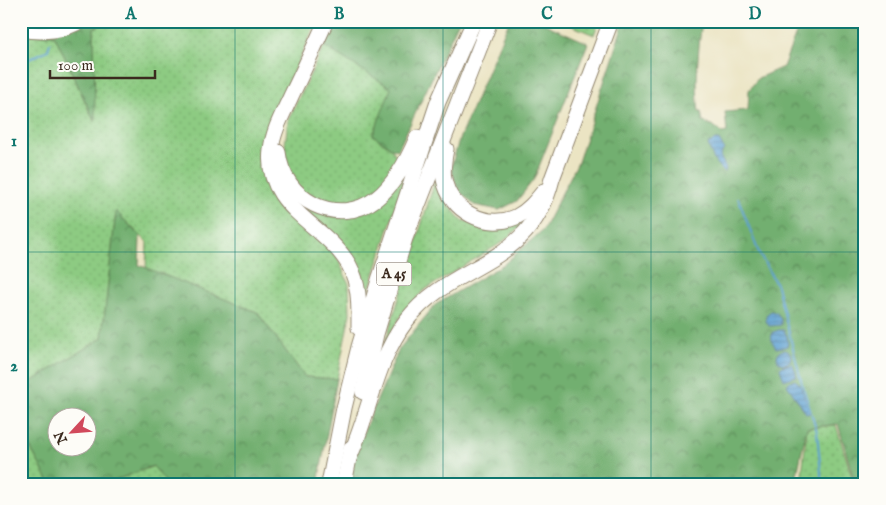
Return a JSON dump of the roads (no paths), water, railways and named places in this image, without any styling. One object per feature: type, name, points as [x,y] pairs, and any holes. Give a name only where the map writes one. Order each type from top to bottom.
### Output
[{"type":"highway","points":[[326,21],[273,138],[270,152],[271,167],[275,182],[287,204],[332,244],[349,266],[356,282],[359,298],[359,347]]},
{"type":"highway","name":"A 45","points":[[329,484],[344,408],[359,347],[380,277],[438,102],[474,21]]},
{"type":"highway","name":"A 45","points":[[344,484],[376,334],[405,238],[490,21]]},
{"type":"highway","points":[[349,458],[360,435],[369,399],[380,370],[392,343],[407,320],[425,301],[446,284],[496,257],[520,239],[538,216],[547,198],[611,21]]},
{"type":"highway","points":[[459,97],[443,165],[446,187],[458,205],[470,214],[482,219],[496,221],[510,219],[528,209],[540,197],[552,180]]},
{"type":"highway","points":[[282,116],[278,150],[280,166],[286,180],[308,202],[322,208],[344,210],[359,207],[372,201],[391,184],[410,154],[427,115],[438,102]]},
{"type":"main road","points":[[21,31],[47,34],[67,30],[83,21]]},
{"type":"water","points":[[719,140],[724,149],[720,156],[726,168],[725,172],[716,163],[709,148],[708,144]]},
{"type":"water","points":[[771,311],[777,313],[781,320],[781,325],[769,326],[766,321],[766,315]]},
{"type":"water","points":[[784,330],[788,345],[776,348],[772,336],[773,332]]},
{"type":"water","points":[[781,350],[787,350],[791,357],[787,364],[781,364],[777,360],[777,354]]},
{"type":"water","points":[[792,363],[796,376],[784,380],[780,369],[782,366]]},
{"type":"water","points":[[795,380],[800,384],[810,411],[809,414],[806,413],[787,385],[790,381]]},
{"type":"waterway","points":[[56,25],[61,21]]},
{"type":"waterway","points":[[21,63],[48,50],[50,43]]},
{"type":"waterway","points":[[738,198],[759,253],[777,286],[802,384],[817,432],[821,484]]}]
